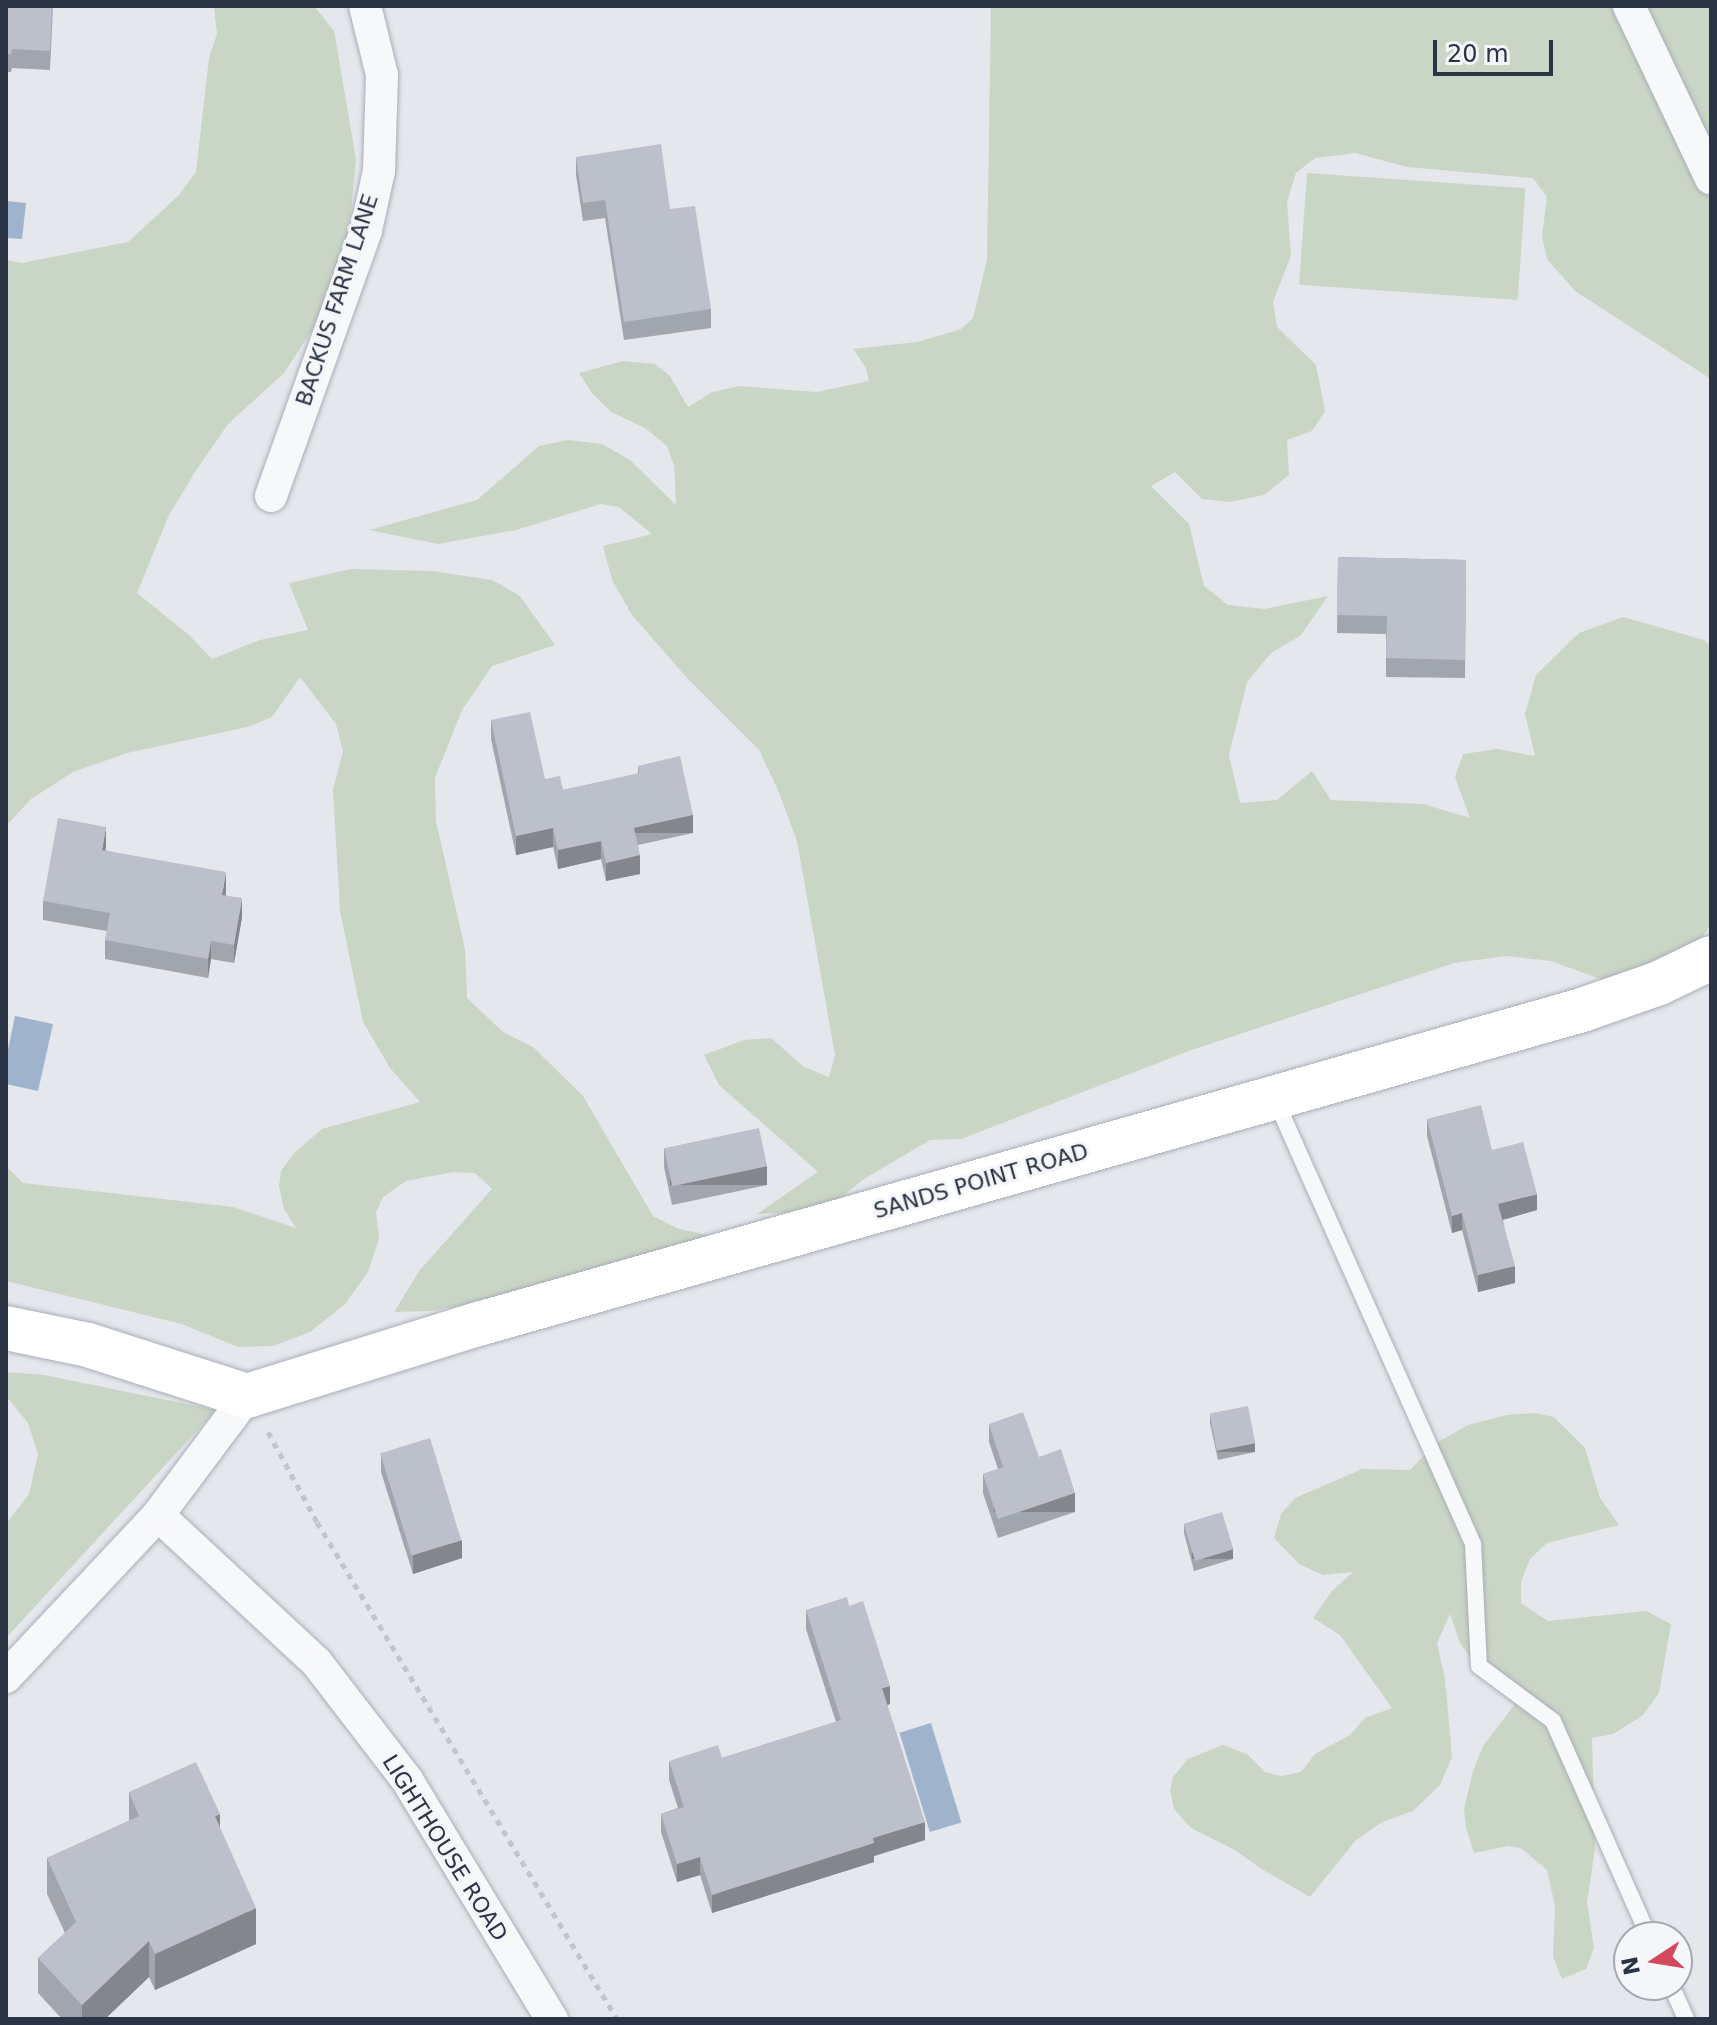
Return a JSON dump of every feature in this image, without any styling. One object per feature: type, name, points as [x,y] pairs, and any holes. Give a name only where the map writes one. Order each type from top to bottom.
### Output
[{"type":"main road","name":"SANDS POINT ROAD","points":[[247,1396],[482,1323],[1582,1010],[1659,983],[1711,958]]},
{"type":"main road","points":[[6,1328],[88,1345],[247,1396]]},
{"type":"street","name":"BACKUS FARM LANE","points":[[271,496],[366,230],[379,171],[382,75],[365,6]]},
{"type":"street","points":[[1629,6],[1711,179]]},
{"type":"street","points":[[6,1677],[158,1515],[247,1396]]},
{"type":"street","name":"LIGHTHOUSE ROAD","points":[[158,1515],[317,1663],[407,1780],[486,1906],[530,1988],[552,2019]]},
{"type":"lane","points":[[1274,1098],[1473,1544],[1479,1666],[1553,1721],[1642,1921]]},
{"type":"path","points":[[247,1396],[317,1522],[617,2019]]},
{"type":"green space","points":[[214,6],[314,6],[334,31],[356,159],[348,242],[322,315],[284,373],[228,424],[195,472],[169,515],[137,593],[189,635],[212,659],[260,640],[308,630],[289,583],[351,569],[432,571],[492,580],[520,596],[555,645],[492,666],[462,710],[435,778],[436,821],[465,949],[467,998],[503,1032],[533,1047],[583,1096],[653,1216],[679,1229],[708,1235],[664,1252],[611,1263],[474,1303],[430,1311],[394,1312],[420,1270],[492,1189],[475,1173],[453,1172],[406,1181],[383,1197],[376,1212],[379,1239],[368,1272],[345,1304],[310,1332],[273,1346],[238,1347],[182,1324],[6,1281],[6,1166],[23,1183],[233,1207],[296,1228],[284,1209],[279,1186],[281,1171],[294,1153],[322,1129],[420,1102],[390,1068],[363,1022],[340,911],[333,790],[343,751],[336,724],[300,677],[272,717],[247,727],[127,753],[73,772],[31,799],[6,826],[6,260],[22,263],[128,242],[178,196],[196,172],[209,58],[217,34]]},
{"type":"green space","points":[[991,6],[1711,6],[1711,379],[1575,291],[1547,259],[1542,236],[1547,197],[1533,178],[1407,167],[1355,153],[1315,158],[1296,173],[1287,202],[1291,256],[1273,301],[1277,327],[1316,365],[1325,411],[1312,431],[1287,440],[1289,475],[1264,495],[1229,502],[1202,499],[1175,472],[1151,486],[1189,524],[1204,586],[1228,605],[1264,609],[1328,596],[1300,636],[1271,653],[1247,682],[1229,755],[1240,803],[1277,800],[1312,771],[1331,800],[1423,804],[1470,818],[1455,777],[1463,754],[1497,749],[1535,756],[1525,714],[1536,675],[1579,633],[1623,617],[1704,640],[1711,646],[1711,925],[1687,956],[1603,980],[1551,961],[1506,956],[1454,963],[1189,1051],[961,1139],[930,1140],[864,1179],[833,1204],[795,1212],[757,1214],[818,1172],[719,1085],[704,1055],[744,1040],[771,1038],[804,1067],[829,1077],[835,1055],[797,841],[778,790],[759,750],[687,678],[632,615],[612,580],[603,546],[652,534],[619,507],[601,504],[516,530],[438,544],[369,530],[477,500],[539,446],[568,440],[602,444],[630,460],[676,505],[674,466],[667,446],[645,428],[611,412],[592,393],[579,373],[623,361],[655,364],[670,376],[688,407],[712,392],[740,386],[816,392],[869,381],[866,368],[853,349],[917,342],[961,329],[973,318],[987,260]]},
{"type":"green space","points":[[1307,173],[1525,188],[1518,300],[1299,285]]},
{"type":"green space","points":[[6,1372],[44,1375],[216,1410],[6,1638],[6,1524],[29,1494],[38,1454],[28,1423],[6,1396]]},
{"type":"green space","points":[[1534,1413],[1554,1417],[1585,1448],[1600,1498],[1619,1525],[1547,1543],[1530,1559],[1521,1581],[1521,1603],[1548,1621],[1646,1611],[1671,1624],[1659,1693],[1643,1715],[1613,1734],[1592,1738],[1595,1849],[1587,1902],[1594,1948],[1586,1969],[1562,1979],[1553,1957],[1555,1906],[1547,1870],[1521,1848],[1508,1846],[1474,1853],[1466,1828],[1464,1809],[1473,1771],[1483,1746],[1515,1704],[1484,1678],[1460,1643],[1450,1614],[1437,1643],[1445,1679],[1452,1757],[1440,1785],[1413,1811],[1382,1822],[1355,1841],[1310,1897],[1235,1850],[1191,1828],[1174,1809],[1170,1790],[1173,1777],[1188,1759],[1223,1745],[1247,1754],[1265,1772],[1281,1776],[1301,1772],[1315,1754],[1350,1735],[1365,1718],[1392,1708],[1340,1635],[1313,1618],[1332,1591],[1353,1572],[1323,1575],[1299,1564],[1274,1538],[1281,1514],[1295,1498],[1362,1469],[1410,1470],[1436,1443],[1468,1425],[1507,1415]]},
{"type":"water","points":[[6,201],[26,203],[22,239],[6,238]]},
{"type":"water","points":[[15,1016],[53,1024],[38,1091],[6,1084],[6,1059]]},
{"type":"water","points":[[931,1723],[961,1822],[930,1832],[899,1733]]},
{"type":"building","points":[[6,6],[52,6],[50,51],[12,49],[11,54],[6,54]]},
{"type":"building","points":[[661,144],[670,209],[695,206],[711,309],[624,322],[605,200],[583,203],[576,157]]},
{"type":"building","points":[[1338,557],[1466,560],[1465,660],[1386,658],[1387,616],[1337,615]]},
{"type":"building","points":[[530,712],[545,779],[560,776],[563,790],[639,773],[638,766],[680,756],[693,815],[634,828],[640,855],[606,863],[601,841],[558,850],[553,828],[516,836],[491,720]]},
{"type":"building","points":[[58,818],[106,827],[102,850],[226,872],[222,895],[242,898],[234,945],[211,941],[208,959],[105,940],[110,913],[43,901]]},
{"type":"building","points":[[1481,1105],[1492,1150],[1523,1142],[1537,1194],[1498,1204],[1515,1266],[1478,1275],[1462,1213],[1452,1216],[1427,1119]]},
{"type":"building","points":[[759,1128],[767,1166],[672,1186],[664,1148]]},
{"type":"building","points":[[1248,1406],[1255,1443],[1217,1451],[1210,1413]]},
{"type":"building","points":[[1023,1412],[1039,1457],[1061,1449],[1075,1493],[998,1519],[983,1474],[1003,1467],[989,1424]]},
{"type":"building","points":[[430,1438],[461,1540],[412,1556],[380,1453]]},
{"type":"building","points":[[1222,1512],[1233,1549],[1195,1561],[1184,1524]]},
{"type":"building","points":[[847,1597],[849,1606],[863,1601],[890,1686],[882,1688],[925,1822],[873,1838],[874,1843],[712,1895],[700,1857],[677,1864],[661,1814],[684,1807],[669,1761],[718,1745],[722,1758],[841,1720],[806,1610]]},
{"type":"building","points":[[196,1762],[220,1814],[215,1816],[256,1908],[155,1954],[149,1941],[82,2005],[38,1958],[76,1922],[47,1858],[139,1816],[129,1792]]}]
